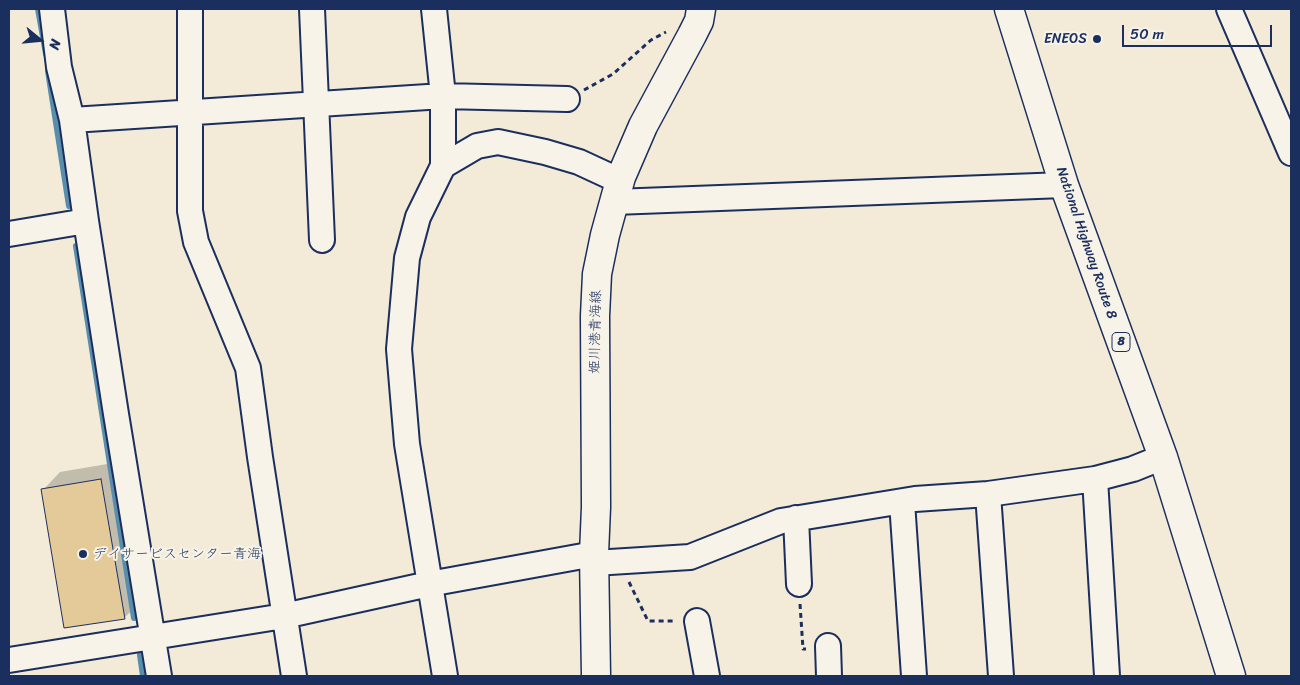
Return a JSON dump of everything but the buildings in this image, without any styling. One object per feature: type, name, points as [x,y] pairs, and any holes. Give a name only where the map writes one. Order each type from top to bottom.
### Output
[{"type":"main road","name":"姫川港青海線","points":[[596,676],[594,559],[596,507],[595,316],[597,274],[605,234],[617,191],[643,126],[692,35],[701,9]]},
{"type":"main road","name":"National Highway Route 8","points":[[1009,9],[1064,184],[1162,457],[1231,676]]},
{"type":"street","points":[[52,9],[59,66],[72,120],[86,221],[159,676]]},
{"type":"street","points":[[190,9],[190,211],[196,242],[248,368],[294,676]]},
{"type":"street","points":[[312,9],[322,240]]},
{"type":"street","points":[[434,9],[442,96],[443,166],[418,217],[407,258],[399,349],[407,444],[445,676]]},
{"type":"street","points":[[1229,9],[1291,154]]},
{"type":"street","points":[[72,120],[442,96],[567,99]]},
{"type":"street","points":[[443,166],[476,146],[498,142],[545,152],[579,162],[617,191],[1064,184]]},
{"type":"street","points":[[9,234],[86,221]]},
{"type":"street","points":[[9,660],[284,616],[429,584],[594,559],[621,562],[690,558],[781,521],[915,499],[988,494],[1095,479],[1133,469],[1162,457]]},
{"type":"street","points":[[1095,479],[1107,676]]},
{"type":"street","points":[[988,494],[1001,676]]},
{"type":"street","points":[[902,502],[914,676]]},
{"type":"street","points":[[796,518],[799,584]]},
{"type":"street","points":[[697,621],[707,676]]},
{"type":"street","points":[[828,646],[829,676]]},
{"type":"path","points":[[567,99],[613,74],[651,40],[668,31],[692,35]]},
{"type":"path","points":[[621,562],[648,621],[697,621]]},
{"type":"path","points":[[799,584],[803,650],[828,646]]},
{"type":"waterway","points":[[38,9],[46,54]]},
{"type":"waterway","points":[[48,71],[69,206]]},
{"type":"waterway","points":[[76,246],[134,618]]},
{"type":"waterway","points":[[140,655],[143,676]]},
{"type":"place","name":"ENEOS","points":[[1097,39]]},
{"type":"place","name":"デイサービスセンター青海","points":[[83,554]]}]
